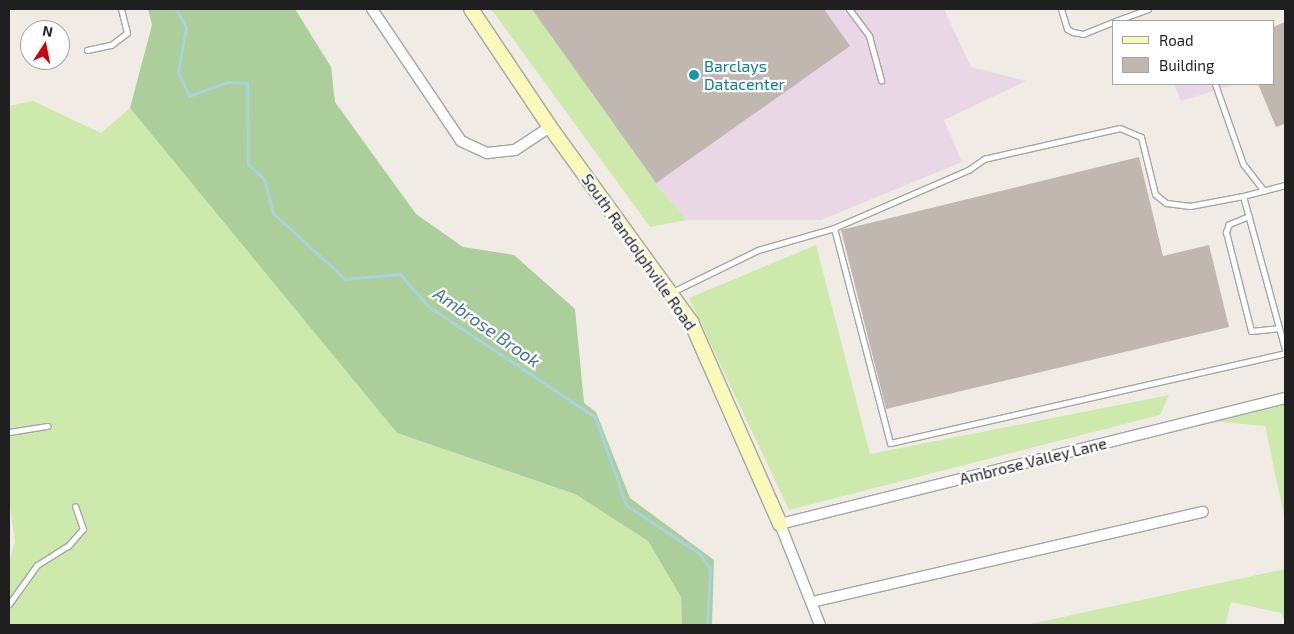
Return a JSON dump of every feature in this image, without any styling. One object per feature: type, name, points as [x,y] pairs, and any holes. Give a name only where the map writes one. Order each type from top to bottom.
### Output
[{"type":"street","points":[[372,9],[461,141],[487,153],[515,150],[550,127]]},
{"type":"street","name":"South Randolphville Road","points":[[471,9],[550,127],[691,322],[780,524],[820,625]]},
{"type":"street","name":"Ambrose Valley Lane","points":[[780,524],[1285,398]]},
{"type":"street","points":[[812,602],[1203,512]]},
{"type":"lane","points":[[87,50],[111,45],[127,33],[122,9]]},
{"type":"lane","points":[[849,9],[869,36],[881,80]]},
{"type":"lane","points":[[1061,9],[1067,29],[1073,32],[1083,34],[1112,23]]},
{"type":"lane","points":[[1119,20],[1148,9]]},
{"type":"lane","points":[[1215,85],[1243,164],[1264,191]]},
{"type":"lane","points":[[670,293],[751,253],[834,228],[968,170],[984,159],[1120,128],[1141,137],[1156,194],[1166,203],[1190,206],[1243,196],[1285,185]]},
{"type":"lane","points":[[834,228],[890,443],[1285,351],[1243,196]]},
{"type":"lane","points":[[1249,216],[1229,224],[1226,232],[1251,331],[1278,328]]},
{"type":"lane","points":[[9,432],[48,426]]},
{"type":"lane","points":[[9,604],[37,564],[68,546],[83,529],[75,506]]},
{"type":"shaded area","points":[[536,9],[944,9],[971,67],[1026,81],[944,120],[962,162],[821,220],[687,220],[659,188]]},
{"type":"shaded area","points":[[1174,85],[1233,85],[1181,101]]},
{"type":"green space","points":[[148,9],[295,9],[331,67],[335,102],[416,214],[463,247],[514,255],[575,309],[584,403],[596,412],[630,498],[714,560],[712,625],[682,625],[681,597],[648,541],[575,494],[397,433],[130,108],[152,25]]},
{"type":"green space","points":[[491,9],[536,9],[659,188],[687,220],[650,227]]},
{"type":"green space","points":[[33,101],[101,133],[130,108],[397,433],[575,494],[648,541],[681,597],[682,625],[9,625],[9,562],[15,542],[9,499],[9,106]]},
{"type":"green space","points":[[816,245],[870,454],[1169,395],[1160,415],[789,510],[689,298]]},
{"type":"green space","points":[[1285,402],[1285,520],[1265,426],[1212,421]]},
{"type":"green space","points":[[1285,569],[1285,621],[1281,613],[1231,602],[1225,625],[1026,625]]},
{"type":"building","name":"Barclays Datacenter","points":[[532,9],[824,9],[850,46],[656,183]]},
{"type":"building","points":[[1285,22],[1285,124],[1276,127],[1258,85],[1274,85],[1274,27]]},
{"type":"building","points":[[1139,157],[1163,256],[1209,245],[1229,327],[886,409],[841,230]]},
{"type":"waterway","name":"Ambrose Brook","points":[[176,9],[186,27],[178,72],[189,96],[228,82],[247,83],[248,164],[264,179],[273,213],[345,279],[400,274],[428,306],[595,417],[626,505],[700,554],[710,569],[707,625]]},
{"type":"place","name":"Barclays Datacenter","points":[[694,75]]}]
